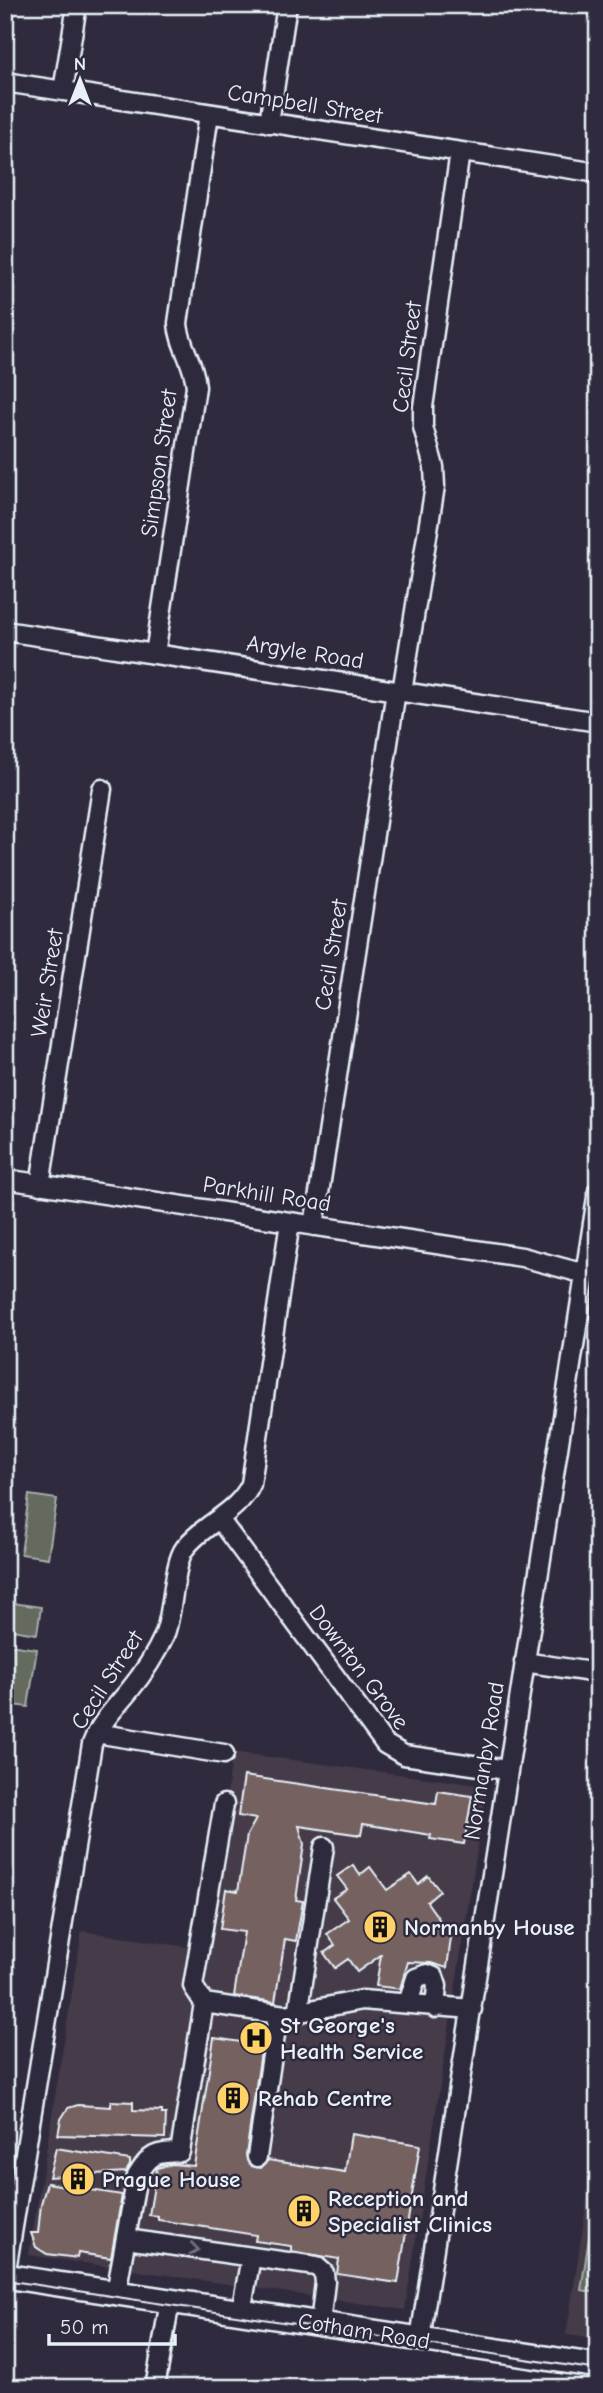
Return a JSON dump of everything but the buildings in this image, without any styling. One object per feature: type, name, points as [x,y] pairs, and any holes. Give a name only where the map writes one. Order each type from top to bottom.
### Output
[{"type":"main road","name":"Cotham Road","points":[[5,2276],[598,2366]]},
{"type":"street","points":[[63,91],[77,5]]},
{"type":"street","points":[[269,123],[287,5]]},
{"type":"street","name":"Campbell Street","points":[[5,82],[598,173]]},
{"type":"street","name":"Simpson Street","points":[[155,654],[195,387],[194,374],[178,323],[209,114]]},
{"type":"street","name":"Cecil Street","points":[[314,1226],[399,691],[435,486],[434,467],[423,427],[423,407],[460,152]]},
{"type":"street","name":"Argyle Road","points":[[5,631],[598,722]]},
{"type":"street","name":"Weir Street","points":[[40,1185],[102,789]]},
{"type":"street","name":"Parkhill Road","points":[[5,1179],[522,1257],[588,1277]]},
{"type":"street","name":"Normanby Road","points":[[420,2339],[524,1662],[588,1277],[598,1191]]},
{"type":"street","name":"Cecil Street","points":[[5,2276],[90,1755],[96,1733],[147,1668],[160,1645],[170,1620],[179,1562],[184,1549],[247,1493],[253,1473],[290,1222]]},
{"type":"street","name":"Downton Grove","points":[[219,1519],[385,1744],[404,1755],[507,1770]]},
{"type":"street","points":[[524,1662],[598,1673]]},
{"type":"street","points":[[96,1733],[224,1754]]},
{"type":"street","points":[[116,2293],[137,2176],[146,2161],[155,2153],[180,2152],[204,2003],[193,1986],[224,1804]]},
{"type":"street","points":[[298,2014],[324,1847]]},
{"type":"street","points":[[408,2003],[416,1978],[427,1974],[432,1975],[436,1981],[436,2008]]},
{"type":"street","points":[[204,2003],[278,2015],[298,2014],[362,2000],[472,2009]]},
{"type":"street","points":[[257,2157],[278,2015]]},
{"type":"street","points":[[126,2239],[309,2265],[321,2270],[326,2282],[320,2324]]},
{"type":"street","points":[[241,2312],[251,2257]]},
{"type":"street","points":[[155,2388],[170,2301]]},
{"type":"shaded area","name":"St George's Health Service","points":[[233,1752],[487,1786],[405,2310],[29,2255],[82,1931],[195,1948],[226,1800]]},
{"type":"shaded area","points":[[598,2129],[598,2339],[566,2335]]},
{"type":"green space","points":[[29,1495],[57,1499],[48,1558],[21,1554]]},
{"type":"green space","points":[[5,1602],[41,1607],[37,1634],[5,1629]]},
{"type":"green space","points":[[9,1645],[37,1649],[28,1707],[5,1704]]},
{"type":"green space","points":[[593,2213],[598,2214],[598,2293],[581,2290]]},
{"type":"tram line","points":[[5,2280],[598,2370]]},
{"type":"place","name":"Normanby House","points":[[380,1927]]},
{"type":"place","name":"St George's Health Service","points":[[256,2038]]},
{"type":"place","name":"Rehab Centre","points":[[233,2098]]},
{"type":"place","name":"Prague House","points":[[78,2179]]},
{"type":"place","name":"Reception and Specialist Clinics","points":[[304,2211]]}]
